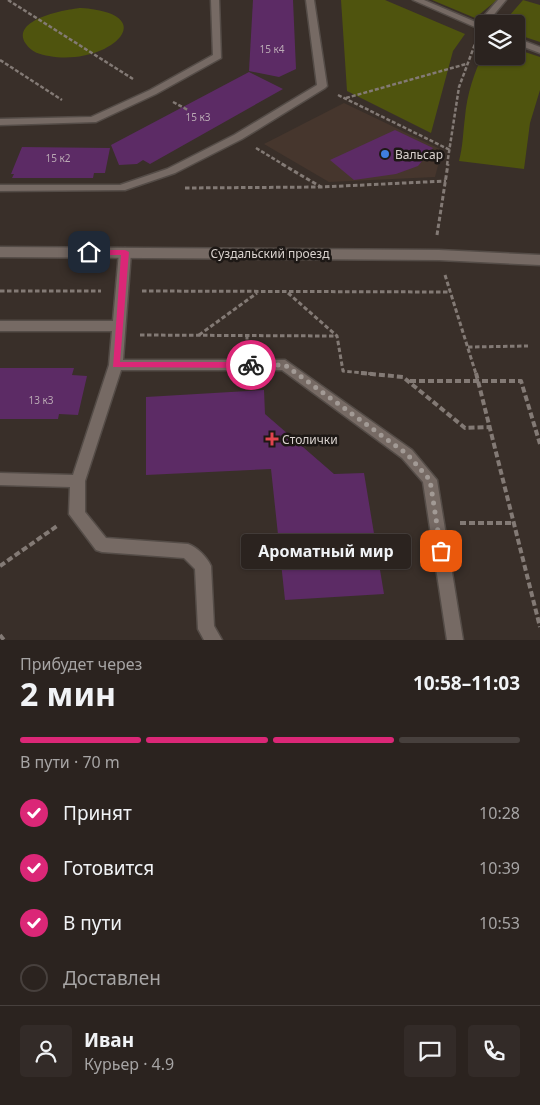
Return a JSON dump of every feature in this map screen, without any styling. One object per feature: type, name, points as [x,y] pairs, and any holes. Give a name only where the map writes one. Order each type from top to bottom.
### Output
[{"type":"street","name":"Суздальский проезд","points":[[0,252],[439,254],[540,260]]},
{"type":"lane","points":[[0,122],[93,120],[153,92],[218,56],[215,0]]},
{"type":"lane","points":[[0,188],[121,188],[171,171],[238,137],[322,86],[310,0]]},
{"type":"lane","points":[[417,0],[475,25]]},
{"type":"lane","points":[[491,15],[502,0]]},
{"type":"lane","points":[[525,44],[540,50]]},
{"type":"lane","points":[[125,252],[116,365],[78,481],[77,514],[102,545],[188,550],[203,566],[206,629],[214,640]]},
{"type":"lane","points":[[0,326],[118,330]]},
{"type":"lane","points":[[116,365],[285,365],[407,454],[430,480],[455,640]]},
{"type":"lane","points":[[0,479],[78,481]]},
{"type":"path","points":[[8,0],[153,92],[188,110]]},
{"type":"path","points":[[437,230],[459,87],[475,44]]},
{"type":"path","points":[[0,60],[93,120]]},
{"type":"path","points":[[346,98],[466,64]]},
{"type":"path","points":[[322,86],[450,150]]},
{"type":"path","points":[[238,137],[322,187]]},
{"type":"path","points":[[178,188],[322,187],[446,181]]},
{"type":"path","points":[[0,291],[449,292],[479,382],[540,627]]},
{"type":"path","points":[[199,335],[258,292]]},
{"type":"path","points":[[288,292],[337,336],[343,371],[403,376],[465,428],[490,427]]},
{"type":"path","points":[[118,330],[199,335],[337,336]]},
{"type":"path","points":[[468,347],[528,346]]},
{"type":"path","points":[[409,381],[521,381],[540,444]]},
{"type":"path","points":[[0,566],[77,514]]},
{"type":"path","points":[[0,635],[4,640]]},
{"type":"shaded area","points":[[344,103],[442,150],[435,177],[329,182],[264,144]]},
{"type":"green space","points":[[341,0],[385,0],[465,34],[453,51],[431,133],[347,91]]},
{"type":"green space","points":[[432,0],[497,0],[479,15],[475,15],[475,18]]},
{"type":"green space","points":[[523,0],[540,5],[540,42],[525,37],[525,15],[510,15]]},
{"type":"green space","points":[[81,8],[106,12],[120,20],[124,29],[119,38],[107,47],[91,54],[71,57],[40,54],[33,51],[26,44],[23,35],[26,28],[33,22],[53,13]]},
{"type":"green space","points":[[525,52],[540,57],[540,90],[530,123],[524,169],[459,161],[466,108],[479,65],[525,65]]},
{"type":"building","points":[[253,0],[293,0],[296,69],[279,77],[249,71]]},
{"type":"building","points":[[249,72],[283,89],[150,164],[143,160],[137,164],[119,165],[111,145]]},
{"type":"building","name":"Вальсар","points":[[395,130],[433,148],[418,166],[396,174],[354,180],[330,160]]},
{"type":"building","points":[[22,147],[110,148],[105,173],[94,173],[93,178],[12,178],[14,174],[11,174]]},
{"type":"building","points":[[0,368],[74,368],[72,375],[87,376],[78,415],[59,414],[58,419],[0,419]]},
{"type":"building","points":[[264,390],[265,414],[334,474],[364,473],[384,594],[285,600],[271,469],[146,475],[146,397]]},
{"type":"way so far","points":[[251,365],[285,365],[407,454],[430,480],[441,551]]},
{"type":"place","name":"Вальсар","points":[[385,154]]},
{"type":"place","name":"Столички","points":[[272,439]]},
{"type":"place","name":"Ароматный мир","points":[[441,551]]},
{"type":"route","points":[[89,252],[125,252],[116,365],[251,365]]}]
